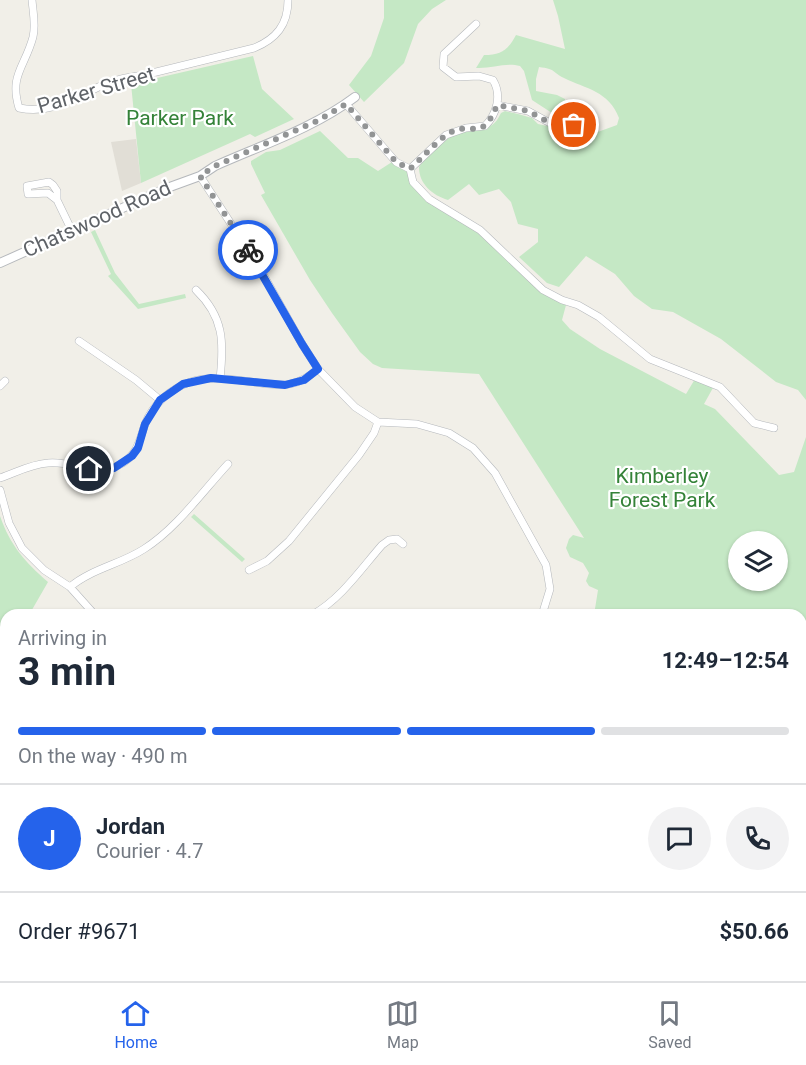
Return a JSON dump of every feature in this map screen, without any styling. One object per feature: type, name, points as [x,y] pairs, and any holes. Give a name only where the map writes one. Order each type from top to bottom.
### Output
[{"type":"street","name":"Parker Street","points":[[32,0],[35,25],[33,37],[15,83],[15,95],[19,108],[28,110],[54,107],[69,102],[103,84],[260,45],[275,36],[282,28],[287,15],[288,0]]},
{"type":"street","points":[[410,169],[446,135],[466,128],[477,129],[485,126],[497,105],[498,94],[493,80],[479,76],[456,77],[443,67],[444,54],[476,24]]},
{"type":"street","name":"Chatswood Road","points":[[0,263],[175,184],[200,176],[215,166],[317,121],[355,97]]},
{"type":"street","points":[[346,104],[396,162],[410,169]]},
{"type":"street","points":[[497,105],[528,111],[550,123],[574,125]]},
{"type":"street","points":[[410,169],[413,182],[429,198],[480,230],[543,290],[599,317],[650,358],[720,387],[754,423],[774,428]]},
{"type":"street","points":[[200,176],[259,267],[318,369],[355,407],[378,422],[417,424],[436,428],[462,440],[485,459],[546,565],[550,589],[544,609]]},
{"type":"street","points":[[57,200],[72,231]]},
{"type":"street","points":[[196,290],[207,301],[218,318],[221,328],[220,379]]},
{"type":"street","points":[[79,341],[136,380],[160,400]]},
{"type":"street","points":[[0,478],[47,463],[68,464],[98,470],[114,468],[132,456],[138,448],[145,424],[160,400],[183,384],[201,379],[220,379],[285,385],[304,380],[318,369]]},
{"type":"street","points":[[249,570],[267,561],[289,541],[359,455],[374,433],[378,422]]},
{"type":"street","points":[[70,587],[83,578],[126,559],[153,543],[174,524],[228,464]]},
{"type":"street","points":[[0,490],[9,523],[22,548],[44,570],[70,587],[90,609]]},
{"type":"street","points":[[319,609],[343,590],[382,545],[389,540],[397,539],[403,544]]},
{"type":"shaded area","points":[[136,139],[141,183],[122,191],[111,142]]},
{"type":"green space","points":[[384,0],[446,0],[432,9],[418,24],[404,63],[364,102],[349,85],[371,56],[384,18]]},
{"type":"green space","points":[[553,0],[806,0],[806,400],[798,390],[776,382],[721,339],[673,312],[652,309],[634,296],[615,274],[586,256],[559,287],[547,283],[519,257],[538,242],[538,229],[518,224],[511,202],[499,189],[479,195],[469,184],[448,200],[432,192],[424,184],[419,167],[442,143],[457,132],[492,125],[505,111],[532,118],[538,124],[595,133],[617,125],[619,118],[615,109],[603,96],[551,70],[539,67],[536,91],[565,99],[562,114],[552,113],[532,100],[524,71],[520,66],[476,68],[484,55],[503,51],[516,35],[565,49]]},
{"type":"green space","name":"Parker Park","points":[[253,56],[262,89],[294,119],[255,137],[250,134],[141,183],[131,84]]},
{"type":"green space","name":"Kimberley Forest Park","points":[[320,131],[348,158],[358,158],[378,171],[392,162],[408,171],[410,181],[489,241],[526,279],[545,294],[566,305],[562,320],[570,329],[600,349],[686,394],[695,379],[714,386],[704,404],[715,409],[779,475],[794,472],[806,437],[806,609],[595,609],[598,590],[589,586],[586,581],[589,573],[583,563],[570,557],[566,548],[573,535],[584,538],[479,374],[382,368],[373,364],[360,352],[310,280],[261,195],[265,193],[251,161],[266,152],[280,150]]},
{"type":"green space","points":[[95,230],[115,273],[139,304],[185,294],[186,298],[138,309],[108,276],[111,274],[91,232]]},
{"type":"green space","points":[[194,514],[245,559],[242,562],[191,517]]},
{"type":"green space","points":[[0,516],[8,536],[19,552],[48,582],[32,609],[0,609]]},
{"type":"way so far","points":[[248,250],[200,176],[215,166],[317,121],[346,104],[396,162],[410,169],[446,135],[466,128],[477,129],[485,126],[497,105],[528,111],[550,123],[574,125]]},
{"type":"route","points":[[89,469],[114,468],[132,456],[138,448],[145,424],[160,400],[183,384],[211,378],[285,385],[304,380],[318,369],[248,250]]}]
